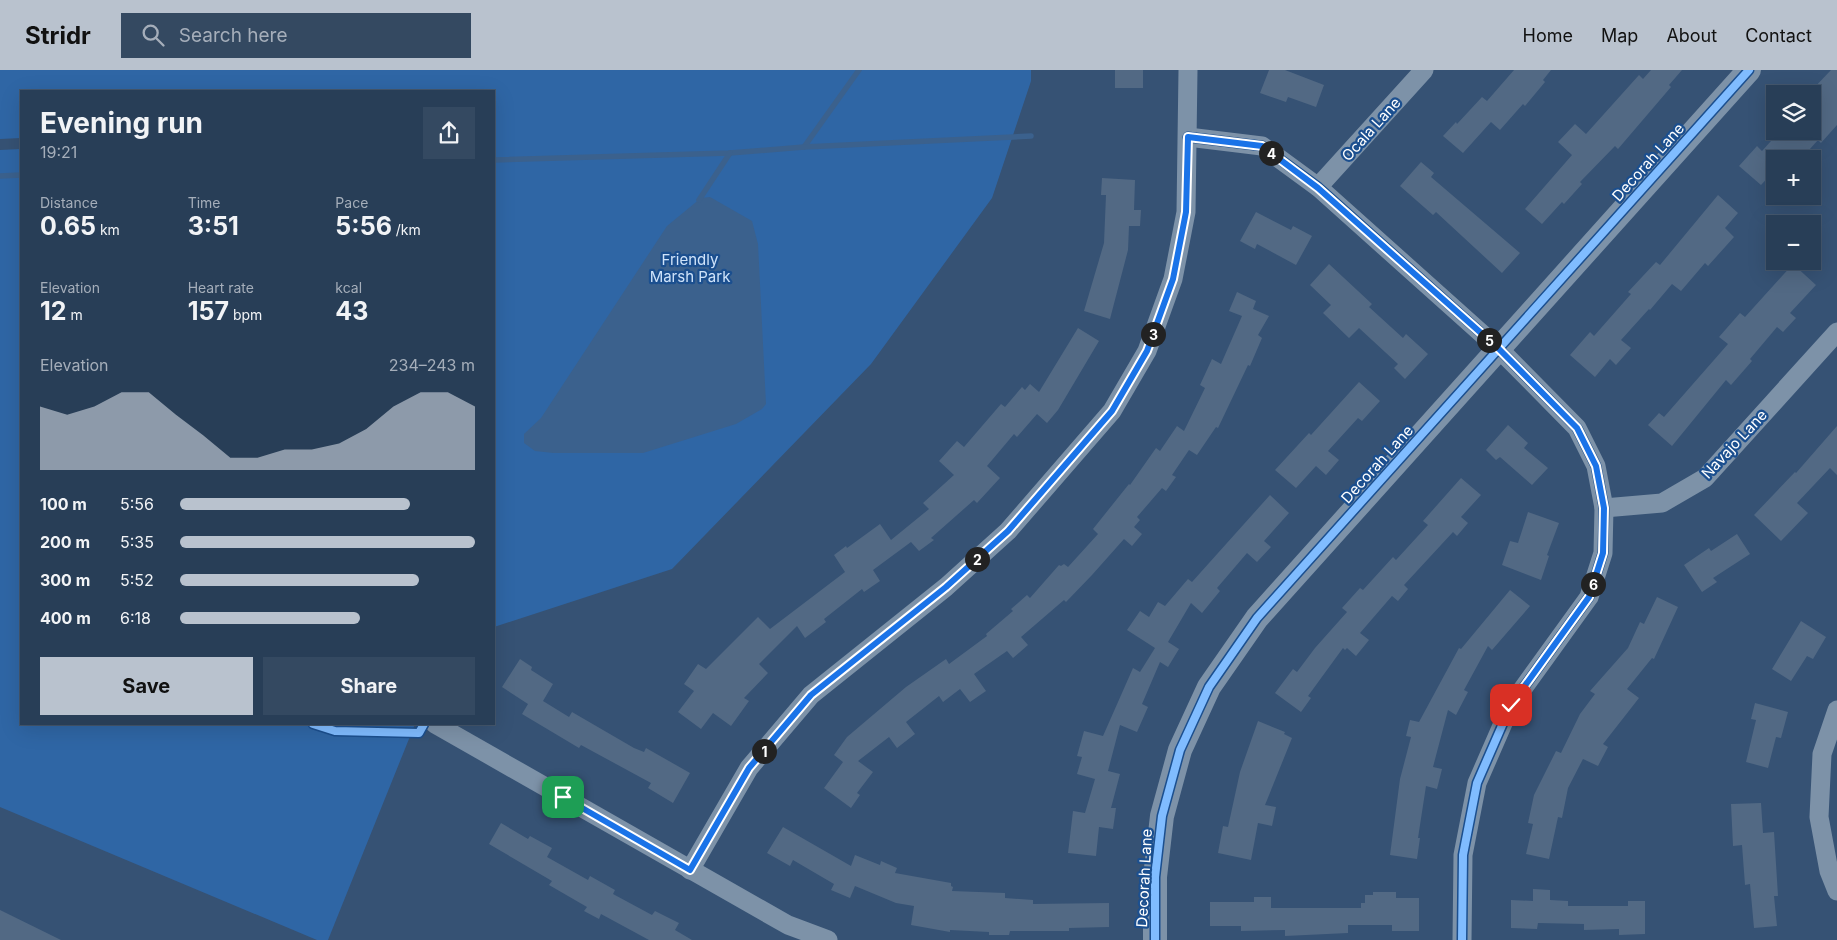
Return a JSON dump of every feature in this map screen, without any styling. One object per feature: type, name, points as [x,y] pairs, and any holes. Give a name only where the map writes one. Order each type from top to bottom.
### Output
[{"type":"street","points":[[690,870],[749,768],[811,695],[946,587],[1008,531],[1112,411],[1147,351],[1173,279],[1186,212],[1188,70]]},
{"type":"street","name":"Ocala Lane","points":[[1318,188],[1424,70]]},
{"type":"street","name":"Decorah Lane","points":[[1155,940],[1155,877],[1162,816],[1180,750],[1209,687],[1256,618],[1749,70]]},
{"type":"street","points":[[1188,137],[1262,146],[1318,188],[1499,349],[1577,428],[1596,466],[1604,508],[1603,553],[1589,597],[1511,705],[1477,783],[1463,855],[1462,940]]},
{"type":"street","name":"Navajo Lane","points":[[1604,508],[1662,503],[1705,478],[1837,332]]},
{"type":"street","points":[[1837,710],[1822,754],[1819,817],[1829,871],[1837,891]]},
{"type":"street","points":[[438,725],[788,925],[828,940]]},
{"type":"green space","name":"Friendly Marsh Park","points":[[0,70],[1031,70],[1031,81],[992,198],[871,364],[672,569],[495,627],[495,90],[20,90],[20,138],[0,139]]},
{"type":"green space","points":[[20,149],[20,725],[415,725],[328,940],[317,940],[0,807],[0,150]]},
{"type":"shaded area","points":[[710,197],[752,221],[758,244],[766,404],[762,409],[736,424],[643,453],[553,453],[535,451],[524,443],[524,434],[541,418],[667,226],[701,198]]},
{"type":"building","points":[[1115,70],[1143,70],[1143,88],[1115,88]]},
{"type":"building","points":[[1269,70],[1285,70],[1324,85],[1316,107],[1288,97],[1286,102],[1260,93]]},
{"type":"building","points":[[1514,70],[1551,70],[1543,80],[1545,82],[1525,106],[1523,104],[1500,130],[1491,122],[1463,153],[1443,136],[1482,97],[1487,101]]},
{"type":"building","points":[[1651,70],[1682,70],[1669,85],[1671,87],[1618,149],[1615,146],[1580,182],[1582,184],[1564,204],[1562,202],[1542,224],[1525,209],[1572,155],[1558,142],[1575,124],[1586,134],[1639,75],[1643,79]]},
{"type":"building","points":[[1831,70],[1837,70],[1837,125],[1821,143],[1818,140],[1821,140],[1821,85],[1817,85]]},
{"type":"building","points":[[1772,140],[1818,140],[1809,150],[1766,150],[1766,180],[1761,185],[1739,166],[1757,146],[1762,151]]},
{"type":"building","points":[[1421,162],[1434,173],[1431,177],[1520,253],[1502,273],[1436,212],[1433,215],[1400,186]]},
{"type":"building","points":[[1102,178],[1135,180],[1134,210],[1141,210],[1140,226],[1129,226],[1128,250],[1110,319],[1084,311],[1104,243],[1106,195],[1101,195]]},
{"type":"building","points":[[1718,195],[1738,213],[1725,228],[1734,237],[1708,266],[1705,263],[1681,291],[1672,284],[1621,340],[1631,348],[1616,365],[1610,359],[1595,377],[1570,355],[1590,332],[1594,336],[1631,294],[1628,292],[1656,262],[1660,265]]},
{"type":"building","points":[[1256,212],[1291,230],[1293,226],[1312,236],[1296,265],[1257,244],[1255,249],[1240,241]]},
{"type":"building","points":[[1329,264],[1372,304],[1369,307],[1403,338],[1406,334],[1428,354],[1405,379],[1394,368],[1398,364],[1359,328],[1349,338],[1323,313],[1331,305],[1310,285]]},
{"type":"building","points":[[1788,270],[1800,270],[1816,285],[1790,313],[1796,318],[1783,332],[1777,327],[1750,359],[1752,361],[1731,385],[1726,380],[1672,446],[1648,425],[1659,413],[1664,417],[1728,344],[1719,337],[1740,313],[1745,317]]},
{"type":"building","points":[[1237,292],[1256,301],[1253,309],[1269,316],[1258,335],[1262,338],[1250,366],[1248,365],[1218,428],[1216,427],[1197,455],[1189,450],[1172,475],[1176,477],[1166,491],[1162,488],[1137,517],[1140,520],[1134,527],[1142,534],[1132,546],[1124,539],[1066,602],[1064,600],[1021,637],[1028,645],[1013,658],[1007,651],[974,674],[986,691],[970,702],[960,689],[943,702],[939,696],[906,722],[915,734],[897,748],[889,737],[858,761],[873,772],[857,793],[860,795],[851,808],[824,788],[843,762],[834,755],[847,737],[906,687],[946,659],[949,664],[987,636],[986,634],[1013,611],[1011,609],[1027,595],[1030,598],[1059,565],[1064,564],[1068,567],[1098,534],[1093,529],[1130,485],[1156,448],[1160,451],[1177,426],[1184,431],[1205,388],[1200,385],[1212,359],[1221,364],[1242,316],[1229,311]]},
{"type":"building","points":[[1078,328],[1099,341],[1058,410],[1047,423],[1037,414],[1017,437],[1014,434],[987,466],[1000,478],[977,503],[974,500],[931,538],[934,540],[919,551],[911,542],[873,570],[880,581],[864,592],[862,589],[824,619],[826,622],[805,638],[797,626],[759,664],[768,673],[744,698],[749,701],[731,726],[713,713],[701,729],[678,712],[694,691],[684,684],[698,664],[706,669],[758,617],[770,629],[845,572],[834,555],[846,546],[847,548],[880,524],[891,540],[929,509],[923,503],[954,475],[939,461],[957,441],[964,447],[1001,404],[1005,407],[1022,387],[1025,390],[1030,384],[1039,392]]},
{"type":"building","points":[[1359,382],[1380,401],[1362,421],[1358,418],[1328,451],[1339,460],[1326,475],[1316,466],[1296,488],[1275,470],[1309,433],[1311,435]]},
{"type":"building","points":[[1508,425],[1528,443],[1524,448],[1548,468],[1532,485],[1500,457],[1496,460],[1486,450]]},
{"type":"building","points":[[1837,426],[1837,475],[1830,468],[1797,503],[1808,513],[1781,541],[1754,515],[1796,473]]},
{"type":"building","points":[[1461,478],[1481,495],[1461,517],[1468,523],[1457,536],[1453,532],[1404,585],[1408,589],[1398,601],[1392,596],[1360,633],[1369,640],[1356,656],[1347,648],[1345,650],[1343,648],[1308,696],[1311,698],[1301,712],[1275,693],[1293,669],[1297,672],[1315,648],[1347,612],[1342,608],[1360,588],[1363,590],[1393,557],[1396,560],[1428,525],[1423,521]]},
{"type":"building","points":[[1270,495],[1289,513],[1264,541],[1271,547],[1257,562],[1247,553],[1217,588],[1220,591],[1202,613],[1191,603],[1168,642],[1179,649],[1168,667],[1160,662],[1142,704],[1148,707],[1137,732],[1120,725],[1108,771],[1120,774],[1111,808],[1116,808],[1113,829],[1099,827],[1096,856],[1068,853],[1073,811],[1085,813],[1095,779],[1077,774],[1082,757],[1077,756],[1084,731],[1103,736],[1133,668],[1140,672],[1155,648],[1127,630],[1140,611],[1149,617],[1158,602],[1165,606],[1188,579],[1192,582]]},
{"type":"building","points":[[1528,512],[1559,523],[1547,555],[1549,556],[1541,580],[1502,565],[1510,541],[1518,543]]},
{"type":"building","points":[[1737,534],[1750,554],[1713,578],[1717,582],[1702,592],[1684,565],[1709,548],[1711,551]]},
{"type":"building","points":[[1510,590],[1530,606],[1492,650],[1488,646],[1464,690],[1468,692],[1456,715],[1448,710],[1433,767],[1442,769],[1437,789],[1426,786],[1418,838],[1420,838],[1417,859],[1390,855],[1400,779],[1411,737],[1406,736],[1410,720],[1419,722],[1459,648],[1461,649]]},
{"type":"building","points":[[1657,597],[1678,607],[1654,659],[1652,658],[1627,689],[1639,698],[1603,744],[1608,747],[1598,766],[1583,759],[1568,788],[1562,818],[1558,817],[1549,859],[1526,854],[1533,824],[1528,823],[1534,795],[1556,751],[1561,753],[1580,714],[1595,694],[1590,691],[1628,648],[1640,622],[1644,624]]},
{"type":"building","points":[[1801,621],[1826,637],[1813,659],[1807,656],[1791,681],[1772,669]]},
{"type":"building","points":[[520,659],[532,667],[531,670],[553,684],[543,701],[569,717],[572,712],[634,748],[644,752],[646,748],[690,773],[673,803],[648,788],[651,783],[581,745],[579,748],[522,714],[528,704],[502,687]]},
{"type":"building","points":[[1755,703],[1788,712],[1781,738],[1776,737],[1768,768],[1746,762],[1756,720],[1751,719]]},
{"type":"building","points":[[1258,721],[1285,732],[1284,734],[1292,738],[1265,805],[1276,807],[1272,826],[1258,823],[1251,860],[1218,853],[1223,826],[1228,827],[1240,772]]},
{"type":"building","points":[[1761,803],[1763,833],[1774,832],[1778,896],[1774,896],[1777,926],[1754,928],[1750,884],[1745,885],[1742,845],[1733,846],[1731,804]]},
{"type":"building","points":[[501,823],[528,839],[530,836],[552,848],[547,857],[588,880],[590,876],[615,890],[613,894],[652,915],[655,911],[679,923],[675,930],[692,940],[649,940],[601,914],[599,919],[584,911],[587,907],[549,885],[552,881],[489,844]]},
{"type":"building","points":[[783,827],[851,866],[855,855],[880,865],[881,861],[897,868],[895,873],[951,883],[952,891],[1005,893],[1005,898],[1033,900],[1033,904],[1109,903],[1109,927],[1069,928],[1069,931],[1010,931],[1009,935],[989,935],[989,932],[950,930],[950,932],[911,925],[914,906],[896,903],[855,886],[850,898],[831,890],[834,884],[793,860],[790,866],[767,853]]},
{"type":"building","points":[[1533,889],[1550,890],[1550,900],[1568,901],[1568,906],[1628,906],[1628,901],[1645,901],[1645,934],[1619,935],[1619,929],[1584,930],[1584,924],[1538,923],[1537,929],[1511,928],[1511,900],[1533,901]]},
{"type":"building","points":[[1373,892],[1396,892],[1396,898],[1419,898],[1419,931],[1392,931],[1392,925],[1348,925],[1348,933],[1285,936],[1285,930],[1241,931],[1241,926],[1210,926],[1210,902],[1254,902],[1254,897],[1271,897],[1271,908],[1361,908],[1361,903],[1365,903],[1365,895],[1373,895]]},
{"type":"building","points":[[0,910],[61,940],[0,940]]},
{"type":"waterway","points":[[804,147],[859,70]]},
{"type":"waterway","points":[[495,160],[730,153],[804,147],[1031,136]]},
{"type":"waterway","points":[[699,200],[730,153]]},
{"type":"waterway","points":[[0,176],[20,175]]},
{"type":"cycle path","points":[[1155,940],[1155,877],[1162,816],[1180,750],[1209,687],[1257,618],[1749,70]]},
{"type":"cycle path","points":[[1188,137],[1262,146],[1318,187],[1499,349],[1577,428],[1596,466],[1604,508],[1603,553],[1589,597],[1511,705],[1477,783],[1463,855],[1462,940]]},
{"type":"cycle path","points":[[316,725],[335,731],[419,733],[423,725]]},
{"type":"route","points":[[563,797],[690,870],[749,768],[811,695],[946,587],[1008,531],[1112,411],[1147,351],[1173,279],[1186,212],[1188,137],[1262,146],[1318,188],[1499,349],[1577,428],[1596,466],[1604,508],[1603,553],[1589,597],[1511,705]]}]
